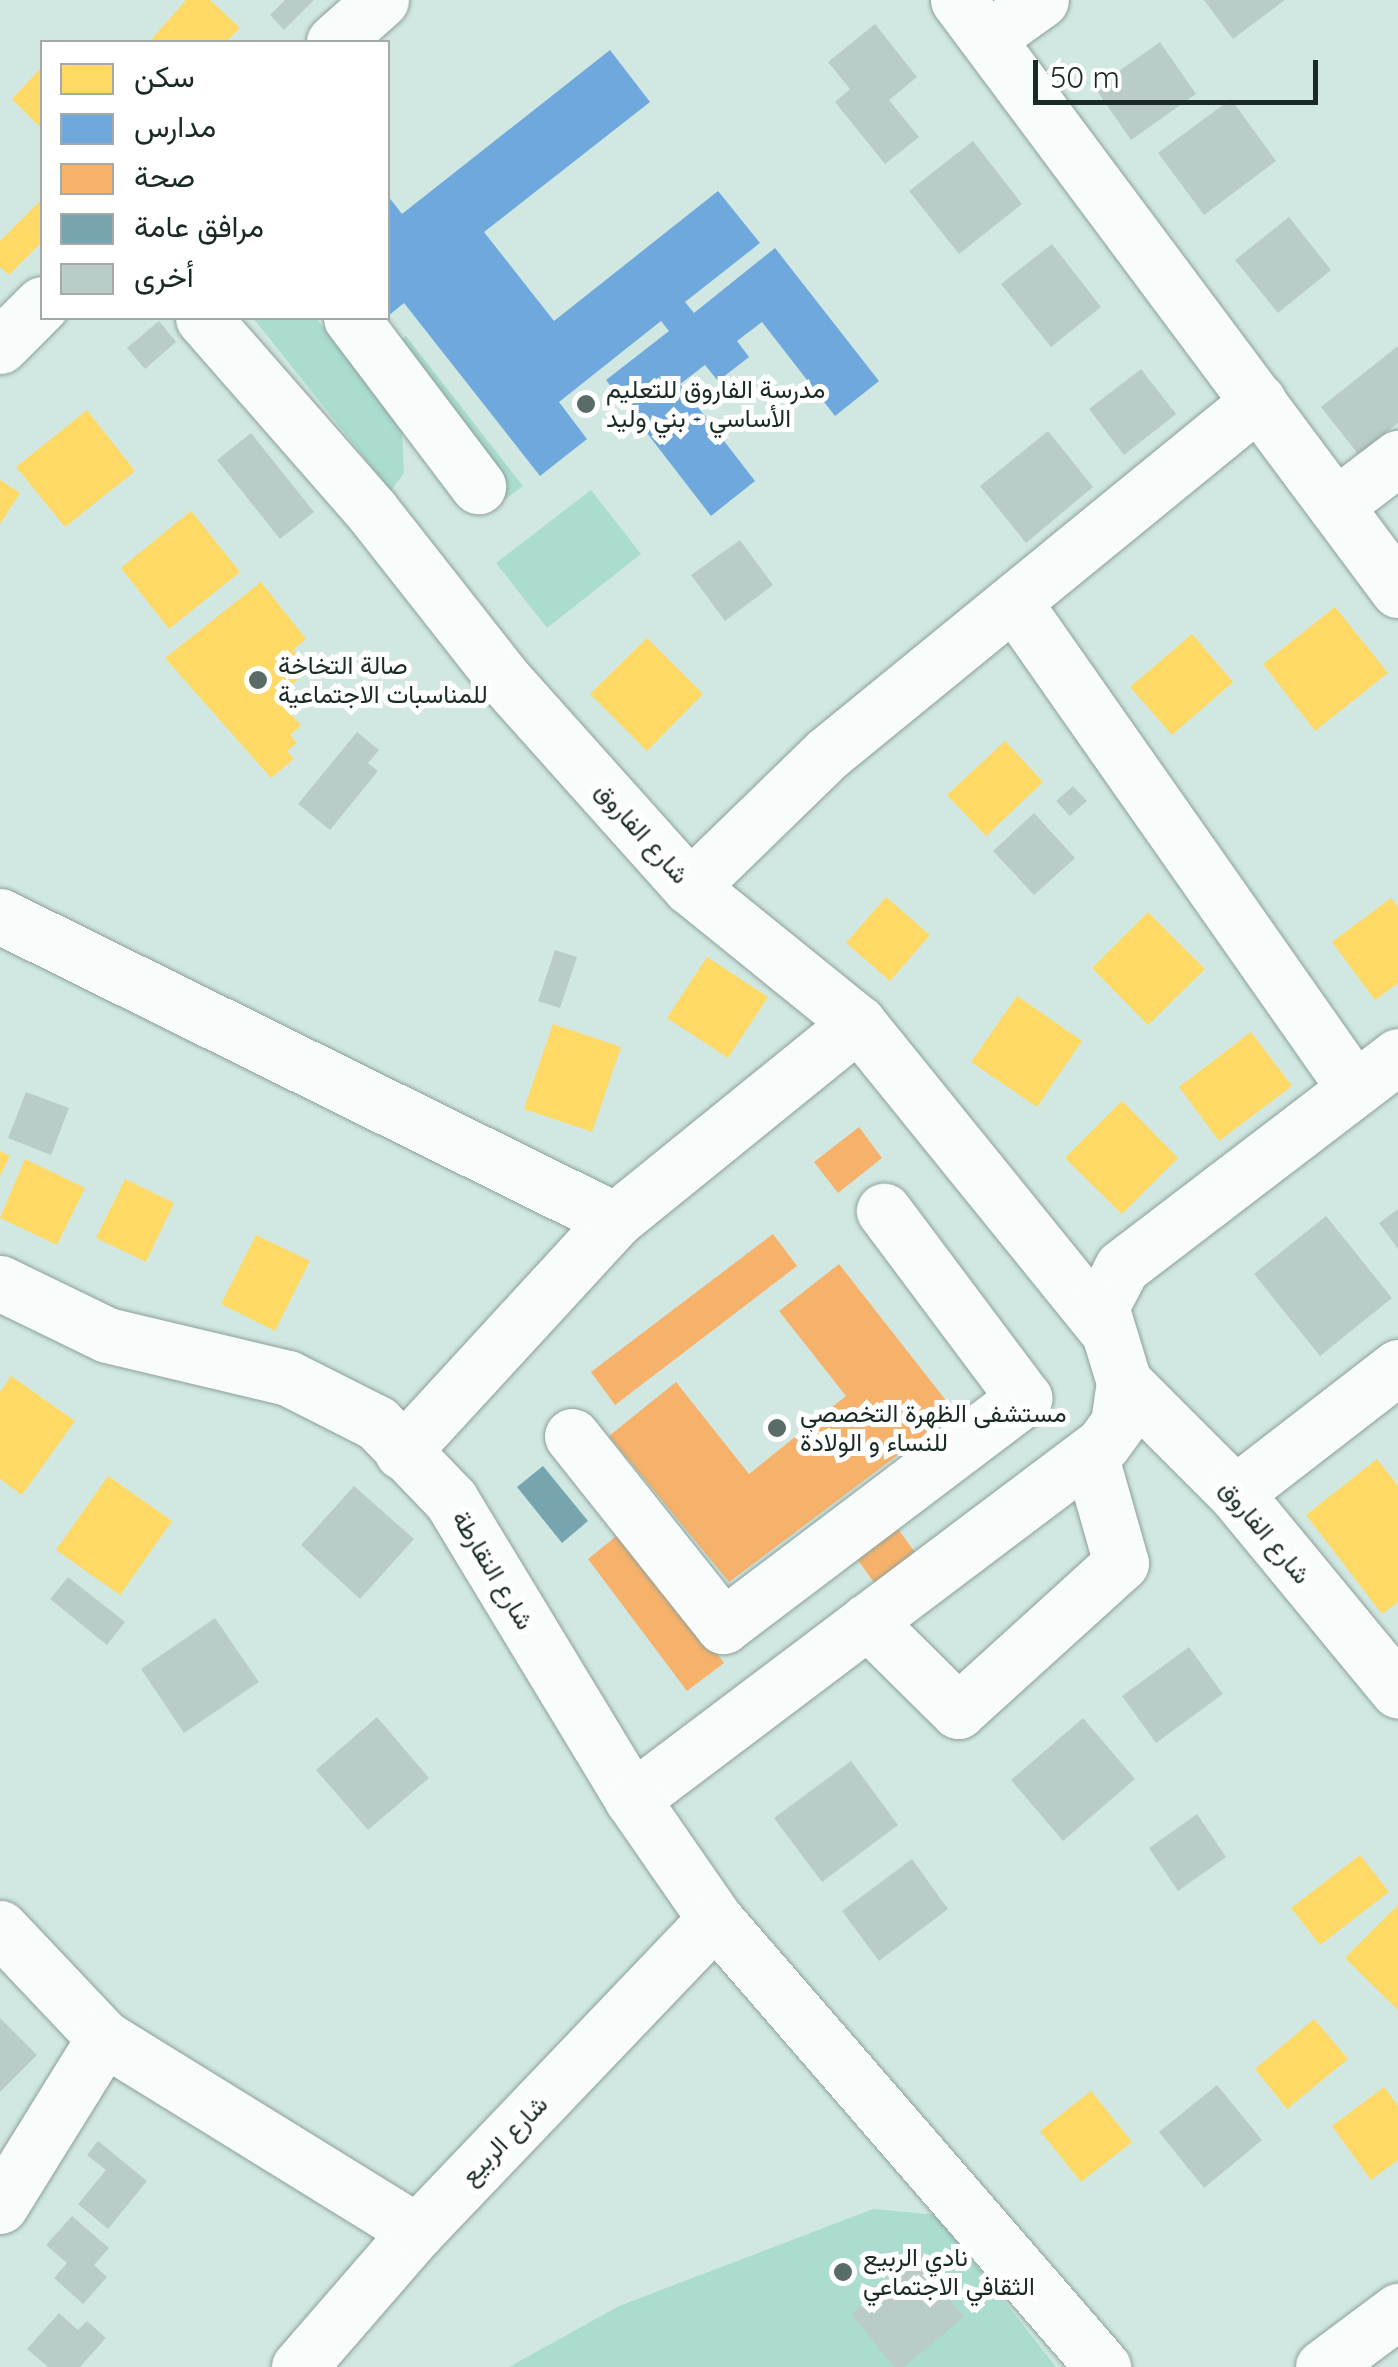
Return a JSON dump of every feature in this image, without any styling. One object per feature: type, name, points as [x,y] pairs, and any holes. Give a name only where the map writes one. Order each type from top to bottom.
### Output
[{"type":"street","points":[[336,40],[381,0]]},
{"type":"street","points":[[1041,0],[973,19],[1398,590]]},
{"type":"street","points":[[0,346],[40,306]]},
{"type":"street","name":"شارع الفاروق","points":[[205,320],[370,510],[503,678],[690,887],[858,1023],[1103,1326],[1124,1382],[1234,1494],[1398,1691]]},
{"type":"street","points":[[353,320],[478,486]]},
{"type":"street","points":[[690,887],[828,752],[1015,604],[1259,401]]},
{"type":"street","points":[[1336,505],[1398,458]]},
{"type":"street","points":[[1015,604],[1355,1089]]},
{"type":"street","points":[[0,916],[615,1220]]},
{"type":"street","points":[[402,1452],[615,1220],[858,1023]]},
{"type":"street","points":[[1103,1326],[1101,1307],[1122,1267],[1398,1056]]},
{"type":"street","points":[[572,1436],[723,1626],[1024,1398],[884,1211]]},
{"type":"street","name":"شارع النقارطة","points":[[0,1283],[107,1335],[288,1378],[377,1423],[451,1500],[632,1799],[714,1918],[1102,2367]]},
{"type":"street","points":[[1234,1494],[1398,1367]]},
{"type":"street","points":[[632,1799],[1090,1454],[1118,1423],[1124,1382]]},
{"type":"street","points":[[826,1546],[871,1618],[958,1711],[1120,1563],[1090,1454]]},
{"type":"street","points":[[893,1496],[945,1563]]},
{"type":"street","name":"شارع الربيع","points":[[299,2367],[418,2231],[714,1918]]},
{"type":"street","points":[[0,1928],[104,2038],[418,2231]]},
{"type":"street","points":[[0,2206],[104,2038]]},
{"type":"street","points":[[1324,2367],[1398,2310]]},
{"type":"green space","points":[[255,320],[318,320],[402,429],[404,473],[391,491]]},
{"type":"green space","points":[[406,336],[523,486],[503,501],[386,351]]},
{"type":"green space","points":[[591,490],[641,554],[547,628],[496,563]]},
{"type":"green space","name":"نادي الربيع الثقافي الاجتماعي","points":[[873,2209],[937,2215],[1056,2367],[509,2367],[619,2306]]},
{"type":"building: سكن","points":[[186,0],[210,0],[240,28],[228,40],[151,40]]},
{"type":"building: سكن","points":[[40,69],[40,127],[12,99]]},
{"type":"building: سكن","points":[[40,201],[40,244],[9,275],[0,267],[0,241]]},
{"type":"building: سكن","points":[[87,410],[135,471],[65,527],[16,467]]},
{"type":"building: سكن","points":[[0,480],[20,493],[0,524]]},
{"type":"building: سكن","points":[[191,511],[240,572],[169,629],[121,568]]},
{"type":"building: سكن","points":[[261,582],[306,639],[293,650],[309,670],[290,686],[298,696],[285,707],[301,726],[290,735],[297,743],[287,751],[294,759],[271,778],[165,658]]},
{"type":"building: سكن","points":[[1335,607],[1388,673],[1315,731],[1263,664]]},
{"type":"building: سكن","points":[[1192,634],[1233,682],[1172,735],[1130,687]]},
{"type":"building: سكن","points":[[647,638],[703,694],[647,751],[590,694]]},
{"type":"building: سكن","points":[[1005,741],[1043,782],[986,836],[947,795]]},
{"type":"building: سكن","points":[[886,897],[930,935],[890,981],[846,943]]},
{"type":"building: سكن","points":[[1391,898],[1398,907],[1398,983],[1375,1000],[1332,942]]},
{"type":"building: سكن","points":[[1148,912],[1205,969],[1148,1025],[1092,968]]},
{"type":"building: سكن","points":[[707,957],[768,997],[728,1058],[667,1018]]},
{"type":"building: سكن","points":[[1017,996],[1082,1041],[1037,1107],[971,1062]]},
{"type":"building: سكن","points":[[553,1024],[621,1047],[592,1132],[524,1109]]},
{"type":"building: سكن","points":[[1251,1032],[1292,1086],[1219,1141],[1179,1087]]},
{"type":"building: سكن","points":[[1122,1101],[1178,1158],[1122,1214],[1065,1158]]},
{"type":"building: سكن","points":[[0,1151],[10,1156],[0,1176]]},
{"type":"building: سكن","points":[[25,1159],[85,1188],[57,1245],[0,1218]]},
{"type":"building: سكن","points":[[125,1179],[174,1203],[146,1262],[96,1238]]},
{"type":"building: سكن","points":[[256,1235],[310,1261],[275,1331],[221,1304]]},
{"type":"building: سكن","points":[[11,1376],[75,1421],[22,1495],[0,1479],[0,1392]]},
{"type":"building: سكن","points":[[1377,1459],[1398,1486],[1398,1602],[1382,1614],[1306,1515]]},
{"type":"building: سكن","points":[[108,1476],[172,1521],[120,1595],[56,1550]]},
{"type":"building: سكن","points":[[1360,1855],[1389,1892],[1320,1945],[1291,1908]]},
{"type":"building: سكن","points":[[1398,1905],[1398,2010],[1345,1958]]},
{"type":"building: سكن","points":[[1314,2019],[1348,2059],[1287,2109],[1255,2069]]},
{"type":"building: سكن","points":[[1384,2087],[1398,2106],[1398,2160],[1371,2180],[1332,2126]]},
{"type":"building: سكن","points":[[1091,2091],[1132,2142],[1081,2182],[1040,2131]]},
{"type":"building: مدارس","points":[[610,50],[650,102],[484,232],[554,321],[718,191],[760,243],[685,302],[694,313],[775,248],[879,381],[835,416],[762,322],[737,341],[749,357],[718,381],[705,365],[680,384],[755,481],[711,516],[606,380],[669,331],[661,321],[559,402],[587,439],[540,476],[404,303],[390,314],[390,199],[402,214]]},
{"type":"building: صحة","points":[[859,1127],[882,1158],[838,1193],[814,1162]]},
{"type":"building: صحة","points":[[773,1234],[797,1266],[615,1405],[591,1372]]},
{"type":"building: صحة","points":[[839,1264],[955,1412],[729,1582],[609,1436],[676,1382],[749,1474],[846,1396],[779,1311]]},
{"type":"building: صحة","points":[[896,1526],[919,1558],[878,1588],[855,1556]]},
{"type":"building: صحة","points":[[624,1530],[724,1663],[687,1691],[588,1559]]},
{"type":"building: مرافق عامة","points":[[543,1466],[588,1521],[562,1543],[517,1487]]},
{"type":"building: أخرى","points":[[285,0],[314,0],[284,30],[270,15]]},
{"type":"building: أخرى","points":[[1204,0],[1285,0],[1233,39]]},
{"type":"building: أخرى","points":[[875,24],[917,77],[889,100],[919,137],[885,164],[835,102],[850,89],[828,62]]},
{"type":"building: أخرى","points":[[1160,42],[1196,94],[1131,140],[1095,88]]},
{"type":"building: أخرى","points":[[1231,99],[1276,161],[1204,215],[1158,153]]},
{"type":"building: أخرى","points":[[973,141],[1022,204],[959,254],[909,191]]},
{"type":"building: أخرى","points":[[1289,217],[1331,270],[1278,313],[1235,260]]},
{"type":"building: أخرى","points":[[1052,244],[1101,307],[1051,347],[1001,284]]},
{"type":"building: أخرى","points":[[159,321],[176,342],[145,369],[127,348]]},
{"type":"building: أخرى","points":[[1398,346],[1398,423],[1358,454],[1321,407]]},
{"type":"building: أخرى","points":[[1141,369],[1176,414],[1124,455],[1089,409]]},
{"type":"building: أخرى","points":[[1048,431],[1093,487],[1026,543],[980,486]]},
{"type":"building: أخرى","points":[[251,433],[314,512],[280,539],[217,460]]},
{"type":"building: أخرى","points":[[740,540],[773,585],[725,621],[691,575]]},
{"type":"building: أخرى","points":[[357,732],[379,750],[368,763],[378,771],[330,830],[298,804]]},
{"type":"building: أخرى","points":[[1073,786],[1087,801],[1070,816],[1056,801]]},
{"type":"building: أخرى","points":[[1034,813],[1075,858],[1034,895],[993,851]]},
{"type":"building: أخرى","points":[[555,950],[577,957],[560,1008],[538,1001]]},
{"type":"building: أخرى","points":[[26,1092],[69,1108],[51,1155],[8,1138]]},
{"type":"building: أخرى","points":[[1398,1209],[1398,1249],[1379,1223]]},
{"type":"building: أخرى","points":[[1326,1216],[1392,1298],[1320,1356],[1254,1274]]},
{"type":"building: أخرى","points":[[354,1486],[414,1539],[360,1599],[301,1545]]},
{"type":"building: أخرى","points":[[68,1577],[125,1622],[107,1645],[50,1599]]},
{"type":"building: أخرى","points":[[215,1618],[259,1682],[184,1733],[141,1669]]},
{"type":"building: أخرى","points":[[1189,1647],[1223,1694],[1156,1743],[1122,1696]]},
{"type":"building: أخرى","points":[[377,1717],[429,1778],[368,1830],[316,1770]]},
{"type":"building: أخرى","points":[[1083,1718],[1135,1779],[1063,1841],[1011,1780]]},
{"type":"building: أخرى","points":[[851,1761],[898,1825],[822,1882],[774,1818]]},
{"type":"building: أخرى","points":[[1197,1814],[1226,1857],[1178,1891],[1149,1848]]},
{"type":"building: أخرى","points":[[912,1859],[948,1909],[879,1961],[842,1911]]},
{"type":"building: أخرى","points":[[0,2018],[37,2055],[0,2092]]},
{"type":"building: أخرى","points":[[1217,2085],[1262,2140],[1204,2188],[1159,2132]]},
{"type":"building: أخرى","points":[[98,2141],[147,2181],[108,2229],[78,2204],[106,2170],[87,2155]]},
{"type":"building: أخرى","points":[[72,2216],[109,2248],[94,2265],[107,2277],[83,2304],[54,2278],[67,2263],[46,2245]]},
{"type":"building: أخرى","points":[[917,2259],[964,2317],[904,2367],[894,2367],[851,2314]]},
{"type":"building: أخرى","points":[[59,2313],[78,2330],[87,2321],[106,2338],[80,2367],[48,2367],[27,2349]]},
{"type":"place","name":"مدرسة الفاروق للتعليم الأساسي - بني وليد","points":[[586,404]]},
{"type":"place","name":"صالة التخاخة للمناسبات الاجتماعية","points":[[258,680]]},
{"type":"place","name":"مستشفى الظهرة التخصصي للنساء و الولادة","points":[[777,1428]]},
{"type":"place","name":"نادي الربيع الثقافي الاجتماعي","points":[[843,2272]]}]
